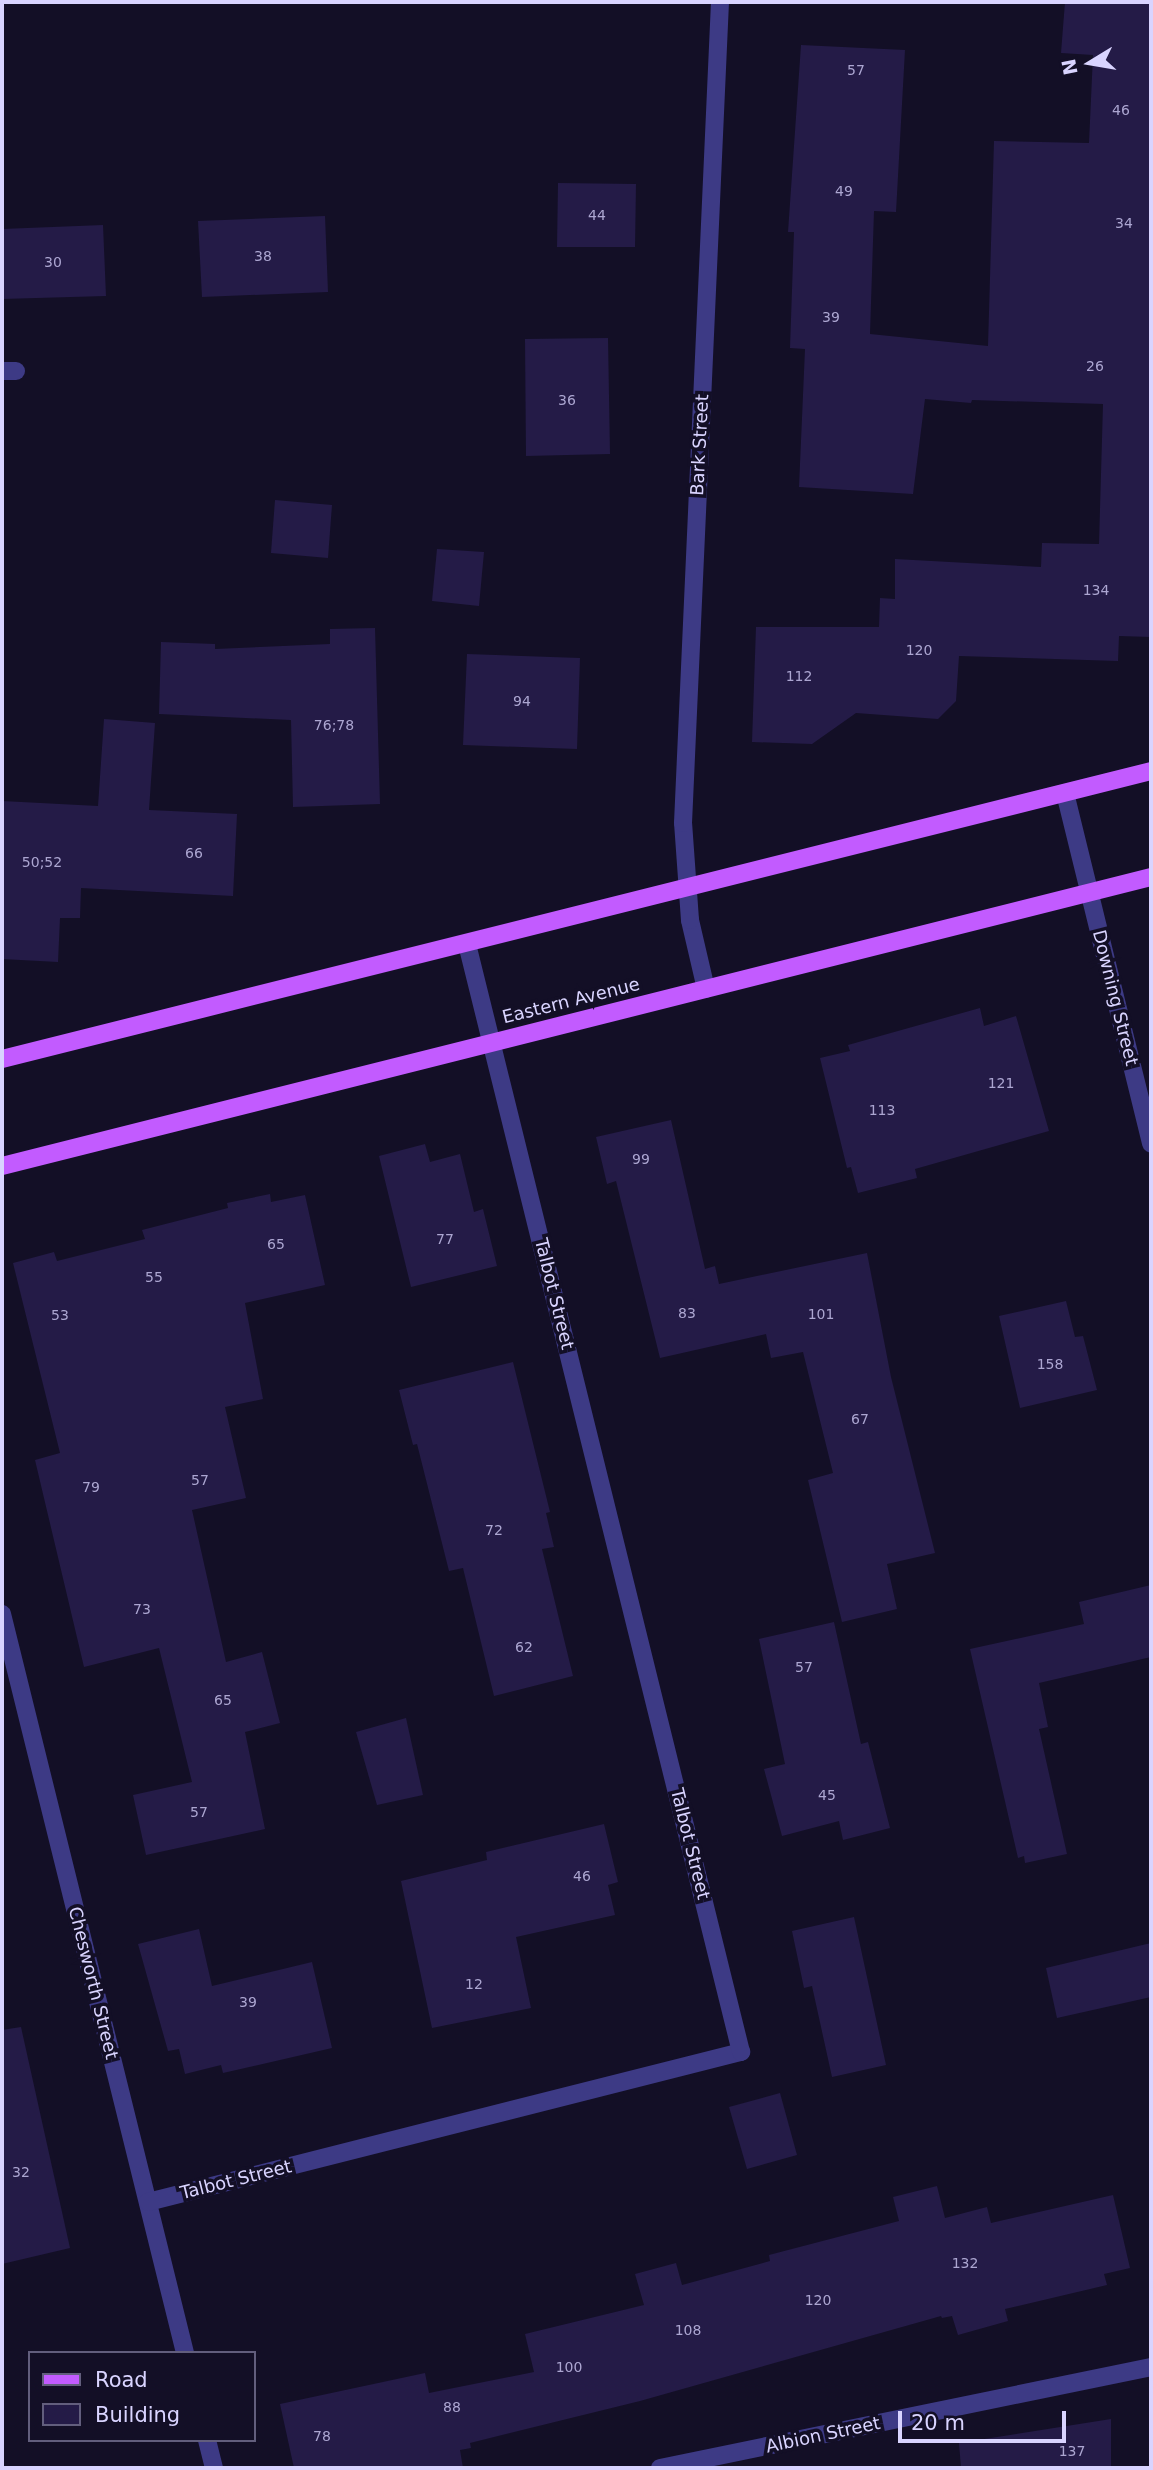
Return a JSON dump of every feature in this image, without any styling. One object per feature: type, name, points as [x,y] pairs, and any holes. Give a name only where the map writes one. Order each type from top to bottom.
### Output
[{"type":"main road","points":[[2,1059],[1151,771]]},
{"type":"main road","name":"Eastern Avenue","points":[[2,1166],[1151,877]]},
{"type":"street","name":"Bark Street","points":[[706,989],[686,888],[684,793],[720,2]]},
{"type":"street","name":"Downing Street","points":[[1065,793],[1151,1144]]},
{"type":"street","points":[[467,944],[492,1043]]},
{"type":"street","name":"Talbot Street","points":[[148,2202],[741,2052],[492,1043]]},
{"type":"street","name":"Chesworth Street","points":[[2,1614],[185,2351]]},
{"type":"street","name":"Albion Street","points":[[664,2468],[1151,2367]]},
{"type":"street","points":[[208,2442],[214,2468]]},
{"type":"building","points":[[1065,2],[1151,2],[1151,637],[1119,636],[1118,661],[959,656],[956,701],[938,719],[856,713],[812,744],[752,742],[756,627],[879,627],[880,598],[895,599],[895,559],[1041,567],[1042,543],[1099,544],[1103,404],[972,400],[971,403],[925,399],[913,494],[799,487],[805,349],[790,348],[794,232],[788,232],[801,45],[905,50],[896,212],[874,211],[870,334],[988,346],[994,141],[1089,143],[1093,55],[1061,53]]},
{"type":"building","points":[[558,183],[636,184],[635,247],[557,247]]},
{"type":"building","points":[[325,216],[328,292],[202,297],[198,221]]},
{"type":"building","points":[[103,225],[106,296],[2,299],[2,229]]},
{"type":"building","points":[[608,338],[610,454],[526,456],[525,339]]},
{"type":"building","points":[[275,500],[332,505],[328,558],[271,553]]},
{"type":"building","points":[[437,549],[484,552],[479,606],[432,601]]},
{"type":"building","points":[[375,628],[380,804],[293,807],[291,720],[159,714],[161,642],[215,644],[215,649],[330,644],[330,629]]},
{"type":"building","points":[[467,654],[580,658],[577,749],[463,745]]},
{"type":"building","points":[[104,719],[155,723],[149,810],[237,814],[233,896],[81,888],[80,918],[60,918],[58,962],[2,959],[2,801],[98,806]]},
{"type":"building","points":[[980,1008],[984,1026],[1016,1016],[1049,1131],[915,1169],[917,1178],[858,1193],[851,1167],[847,1168],[820,1058],[850,1051],[848,1045]]},
{"type":"building","points":[[671,1120],[705,1269],[715,1266],[719,1284],[867,1253],[891,1377],[935,1553],[887,1564],[897,1609],[842,1622],[808,1480],[833,1473],[803,1352],[771,1358],[766,1334],[660,1358],[616,1181],[607,1184],[596,1137]]},
{"type":"building","points":[[425,1144],[430,1162],[460,1154],[474,1212],[483,1209],[497,1266],[411,1287],[379,1156]]},
{"type":"building","points":[[270,1194],[271,1202],[305,1195],[325,1285],[245,1303],[263,1399],[225,1407],[246,1498],[192,1510],[226,1662],[262,1652],[280,1723],[245,1732],[265,1829],[146,1855],[133,1795],[192,1782],[159,1648],[84,1667],[35,1460],[60,1453],[13,1263],[54,1252],[57,1261],[145,1239],[142,1230],[228,1208],[227,1203]]},
{"type":"building","points":[[1066,1301],[1075,1337],[1083,1336],[1097,1390],[1020,1408],[999,1316]]},
{"type":"building","points":[[513,1362],[550,1512],[546,1513],[554,1547],[542,1549],[573,1676],[494,1696],[463,1568],[449,1571],[417,1444],[413,1445],[399,1390]]},
{"type":"building","points":[[1151,1585],[1151,1657],[1039,1683],[1048,1727],[1039,1729],[1067,1854],[1025,1863],[1024,1856],[1018,1858],[970,1649],[1084,1624],[1079,1602]]},
{"type":"building","points":[[834,1622],[861,1744],[868,1742],[890,1828],[843,1840],[839,1821],[782,1836],[764,1769],[785,1764],[759,1639]]},
{"type":"building","points":[[406,1718],[423,1795],[377,1805],[356,1732]]},
{"type":"building","points":[[604,1824],[618,1882],[608,1885],[615,1915],[516,1937],[531,2008],[432,2028],[401,1881],[487,1860],[486,1852]]},
{"type":"building","points":[[854,1917],[886,2065],[832,2077],[812,1986],[804,1988],[792,1931]]},
{"type":"building","points":[[199,1929],[212,1986],[312,1962],[332,2048],[223,2073],[221,2065],[185,2074],[179,2049],[168,2051],[138,1944]]},
{"type":"building","points":[[1151,1943],[1151,1997],[1057,2018],[1046,1968]]},
{"type":"building","points":[[21,2027],[70,2248],[2,2264],[2,2030]]},
{"type":"building","points":[[780,2093],[797,2155],[747,2169],[729,2107]]},
{"type":"building","points":[[937,2186],[945,2218],[987,2207],[991,2223],[1113,2195],[1130,2268],[1104,2274],[1107,2285],[1005,2309],[1008,2321],[958,2335],[952,2316],[941,2316],[640,2401],[470,2443],[471,2448],[460,2450],[463,2468],[294,2468],[280,2404],[425,2373],[429,2393],[534,2372],[525,2334],[644,2305],[635,2274],[676,2263],[682,2285],[770,2261],[769,2255],[899,2221],[893,2197]]},
{"type":"building","points":[[1111,2419],[1111,2468],[961,2468],[959,2443]]}]
